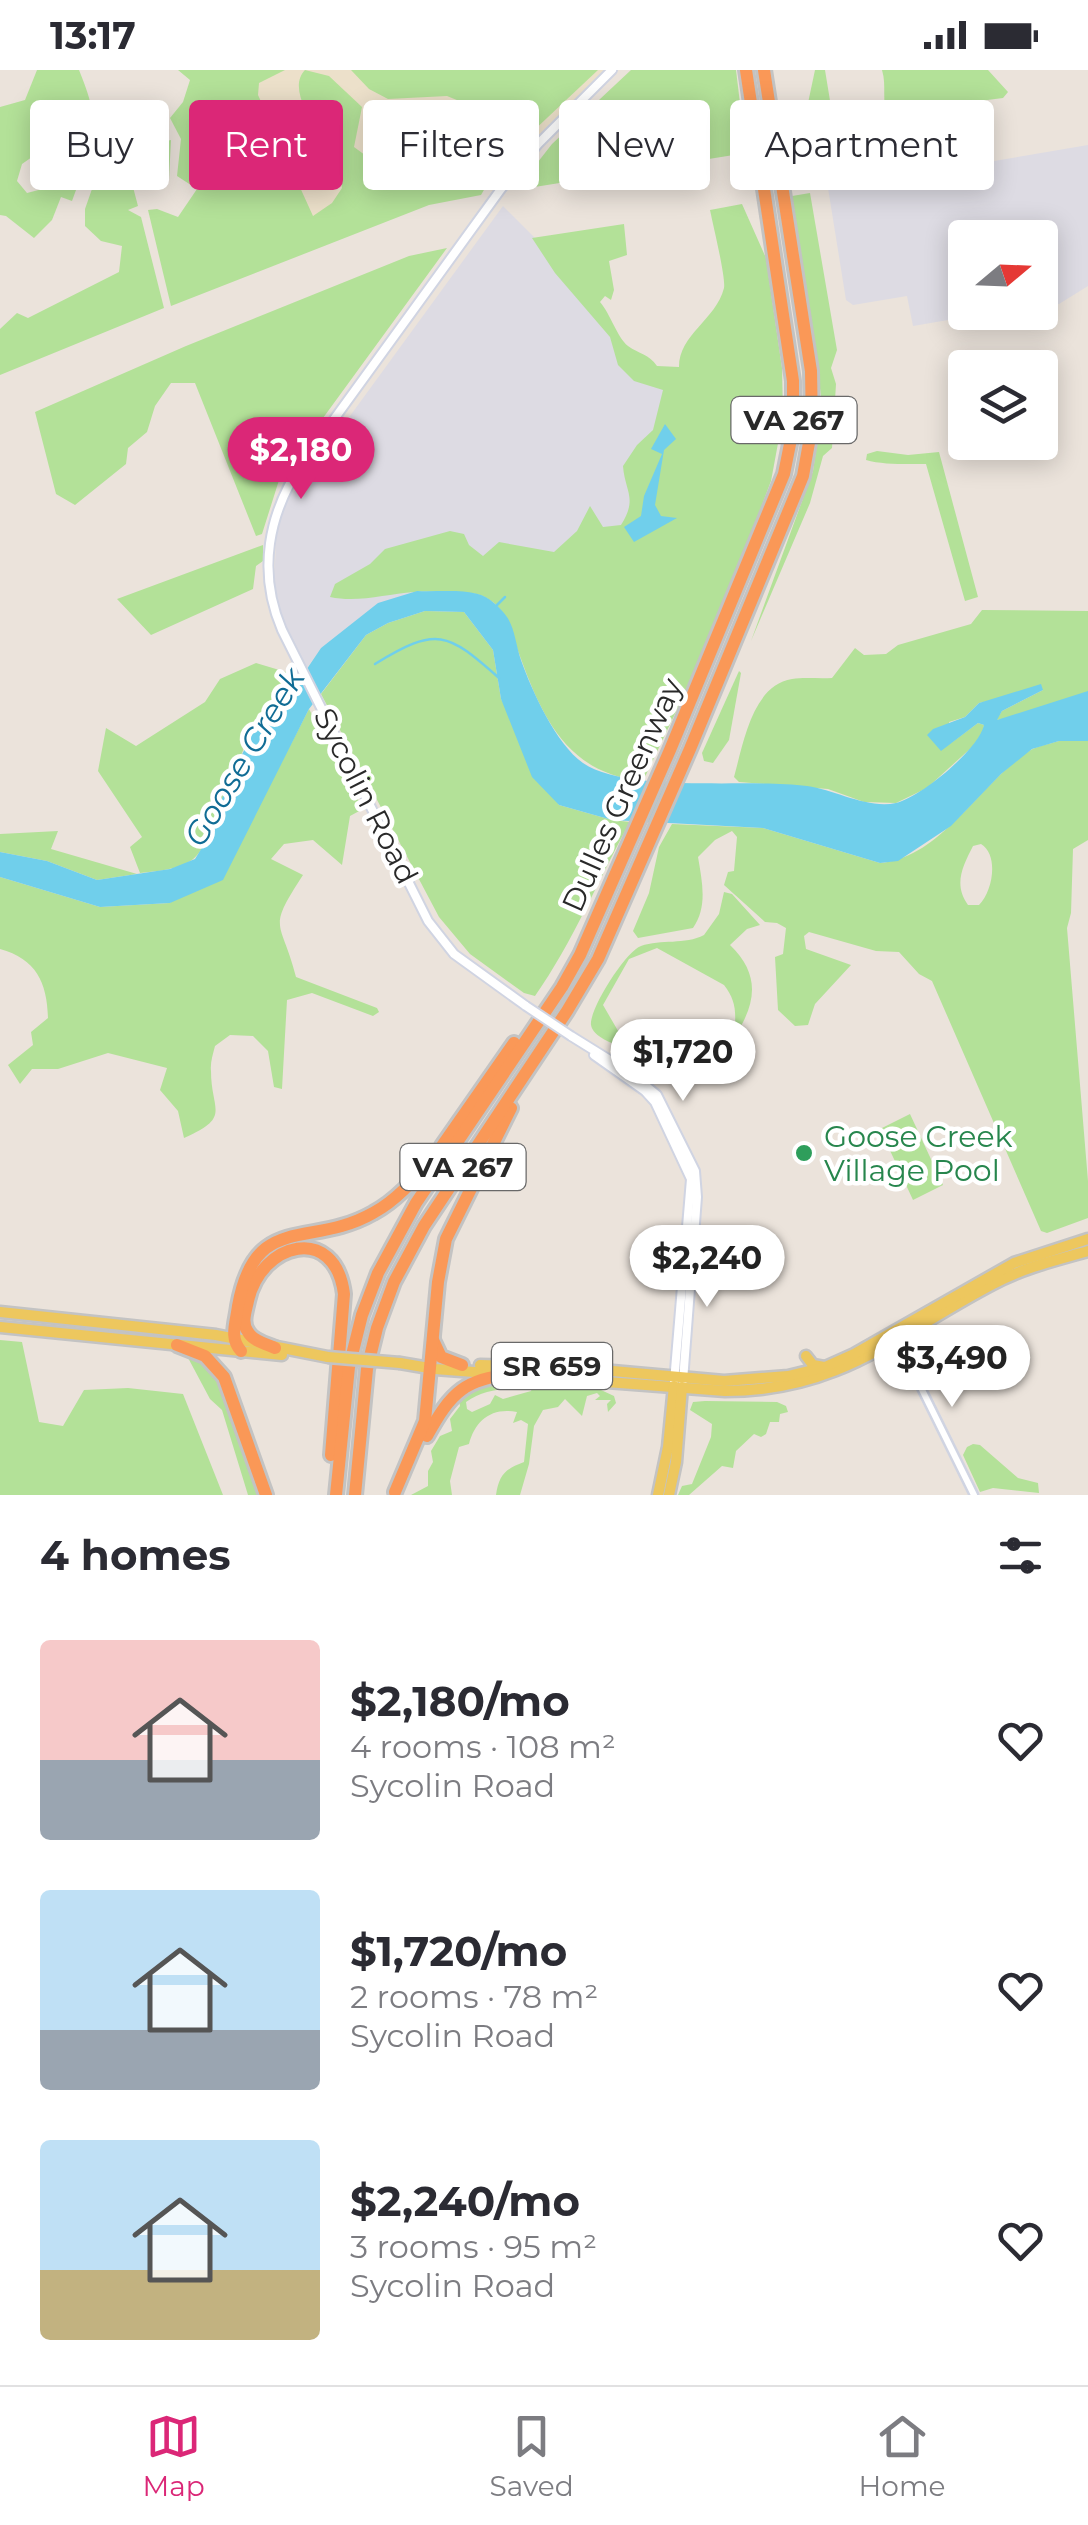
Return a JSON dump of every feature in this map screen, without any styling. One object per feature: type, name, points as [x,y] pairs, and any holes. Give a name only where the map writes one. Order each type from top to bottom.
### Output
[{"type":"highway","name":"Dulles Greenway","points":[[333,1495],[348,1367],[378,1273],[416,1202],[562,987],[589,934],[776,500],[788,461],[793,429],[791,361],[746,70]]},
{"type":"highway","name":"Dulles Greenway","points":[[355,1495],[367,1369],[388,1296],[424,1226],[588,976],[641,864],[793,503],[806,460],[812,426],[809,356],[764,70]]},
{"type":"highway","points":[[241,1351],[233,1338],[242,1283],[260,1252],[280,1240],[342,1226],[372,1214],[397,1197],[438,1149],[589,934]]},
{"type":"highway","points":[[395,1494],[425,1420],[442,1254],[471,1186],[538,1055]]},
{"type":"highway","points":[[275,1348],[256,1340],[246,1330],[244,1319],[251,1288],[262,1267],[280,1253],[300,1248],[320,1252],[338,1269],[344,1294],[332,1416],[333,1495]]},
{"type":"highway","points":[[433,1338],[441,1357],[462,1365]]},
{"type":"highway","points":[[176,1345],[205,1356],[224,1377],[266,1495]]},
{"type":"highway","points":[[395,1494],[438,1416],[457,1391],[478,1379],[517,1374]]},
{"type":"main road","name":"Sycolin Road","points":[[612,70],[538,144],[497,194],[286,489],[273,522],[268,561],[273,608],[294,655],[439,937],[476,973],[653,1090],[695,1171],[697,1197],[679,1382]]},
{"type":"main road","name":"SR 659","points":[[0,1312],[233,1338],[328,1357],[429,1366],[568,1366],[747,1391],[791,1386],[846,1368],[1014,1263],[1088,1239]]},
{"type":"main road","name":"SR 659","points":[[429,1366],[436,1370],[679,1382],[768,1380],[825,1367],[896,1336],[1005,1278],[1088,1251]]},
{"type":"main road","name":"SR 659","points":[[0,1327],[322,1360],[328,1357]]},
{"type":"main road","points":[[806,1356],[813,1365],[825,1367]]},
{"type":"main road","points":[[658,1495],[679,1382]]},
{"type":"main road","points":[[669,1495],[676,1462],[679,1382]]},
{"type":"street","points":[[896,1336],[974,1495]]},
{"type":"shaded area","points":[[207,70],[612,70],[581,100],[559,100],[559,124],[539,147],[539,100],[363,100],[363,182],[287,260],[258,190],[343,190],[343,100],[220,100]]},
{"type":"shaded area","points":[[1088,145],[1088,286],[1058,304],[1058,220],[948,220],[948,320],[913,326],[907,296],[853,305],[846,300],[828,190],[994,190],[994,161]]},
{"type":"shaded area","points":[[503,206],[599,302],[624,346],[669,377],[782,368],[783,416],[771,481],[695,672],[498,607],[480,594],[417,591],[321,648],[305,671],[281,620],[274,583],[277,525],[289,494],[301,487],[339,441],[350,416]]},
{"type":"green space","points":[[37,70],[79,70],[89,100],[30,100],[30,158],[22,164],[17,181],[27,193],[76,190],[72,201],[61,197],[52,220],[34,238],[0,215],[0,107],[25,100]]},
{"type":"green space","points":[[178,70],[285,70],[259,83],[260,100],[189,100],[189,184],[177,176],[181,139],[170,118],[183,102],[190,80]]},
{"type":"green space","points":[[305,70],[329,76],[362,107],[354,147],[363,154],[363,190],[484,190],[481,195],[429,205],[171,306],[148,210],[157,209],[178,217],[196,190],[301,190],[313,216],[332,203],[343,190],[343,100],[302,100],[299,81]]},
{"type":"green space","points":[[351,70],[598,70],[566,100],[559,100],[559,107],[539,126],[539,100],[457,100],[447,96],[388,99],[369,89]]},
{"type":"green space","points":[[631,70],[736,70],[740,100],[730,100],[730,156],[710,159],[710,100],[599,100]]},
{"type":"green space","points":[[815,70],[825,70],[830,100],[809,100]]},
{"type":"green space","points":[[882,70],[988,70],[1008,92],[1003,98],[987,100],[885,100]]},
{"type":"green space","points":[[559,137],[559,183],[539,186],[539,161]]},
{"type":"green space","points":[[92,190],[134,190],[138,206],[128,210],[141,217],[164,308],[0,375],[0,329],[17,313],[28,318],[119,272],[122,246],[101,241],[85,226],[85,209]]},
{"type":"green space","points":[[810,193],[837,350],[831,368],[836,384],[832,448],[823,456],[810,503],[751,641],[813,471],[819,430],[821,397],[792,196]]},
{"type":"green space","points":[[742,204],[766,258],[782,368],[783,416],[771,481],[750,537],[695,672],[643,781],[596,768],[563,741],[540,704],[508,623],[492,601],[476,594],[429,592],[362,599],[330,597],[335,584],[370,564],[385,549],[450,531],[464,534],[469,545],[483,556],[499,542],[554,552],[577,531],[590,506],[603,527],[621,525],[630,501],[623,466],[653,430],[663,390],[634,381],[618,365],[610,337],[555,273],[532,238],[624,224],[627,255],[609,261],[614,290],[611,300],[605,296],[600,302],[628,346],[657,366],[679,367],[685,345],[714,309],[724,288],[710,210]]},
{"type":"green space","points":[[447,248],[280,477],[262,534],[256,536],[195,383],[171,383],[155,406],[147,432],[128,448],[126,464],[75,505],[56,494],[35,412],[409,256]]},
{"type":"green space","points":[[877,451],[908,455],[939,452],[978,597],[965,601],[926,464],[866,460],[867,454]]},
{"type":"green space","points":[[263,545],[263,561],[256,566],[253,589],[151,635],[117,599]]},
{"type":"green space","points":[[982,610],[1088,611],[1088,692],[1007,719],[996,720],[1002,711],[1043,690],[979,703],[965,717],[949,722],[951,743],[978,723],[984,725],[982,738],[927,788],[896,803],[864,802],[828,789],[739,782],[734,777],[751,718],[767,692],[778,684],[797,678],[832,678],[855,648],[864,655],[886,654],[898,645],[971,624]]},
{"type":"green space","points":[[425,611],[464,612],[493,650],[501,699],[559,805],[630,822],[573,933],[535,996],[524,993],[470,954],[439,917],[321,694],[366,635]]},
{"type":"green space","points":[[256,663],[286,672],[294,688],[248,740],[201,851],[180,866],[140,873],[130,847],[142,837],[98,771],[106,728],[136,746],[205,702],[220,679]]},
{"type":"green space","points":[[739,671],[729,740],[713,763],[704,761],[702,753]]},
{"type":"green space","points":[[309,709],[363,809],[350,816],[342,865],[313,840],[284,844],[271,859],[303,875],[284,907],[282,934],[296,977],[379,1012],[373,1016],[312,993],[287,1000],[282,1089],[274,1087],[268,1051],[253,1036],[230,1035],[215,1046],[212,1059],[214,1118],[184,1138],[178,1111],[160,1090],[167,1068],[108,1053],[58,1069],[32,1069],[20,1084],[8,1065],[33,1045],[31,1032],[48,1018],[47,1005],[42,983],[31,966],[0,949],[0,877],[100,907],[170,903],[280,765]]},
{"type":"green space","points":[[1059,741],[1088,741],[1088,840],[1073,849],[1067,928],[1088,1218],[1047,1233],[1041,1231],[932,981],[919,974],[899,952],[876,951],[809,932],[804,936],[806,949],[851,965],[815,1004],[808,1025],[795,1026],[778,1010],[775,957],[783,954],[786,928],[765,922],[724,885],[728,872],[734,871],[737,837],[732,831],[715,840],[698,857],[702,903],[693,928],[638,938],[633,931],[649,893],[659,847],[672,824],[763,828],[880,863],[922,848],[1011,765],[1032,749]],"holes":[[[981,844],[992,864],[988,891],[979,905],[968,905],[961,890],[963,868],[973,846]]]},
{"type":"green space","points":[[58,831],[51,849],[137,874],[97,880],[47,861],[0,852],[0,834]]},
{"type":"green space","points":[[724,892],[732,894],[760,925],[747,929],[730,945],[747,967],[752,989],[748,1012],[735,1036],[726,1037],[727,1030],[735,1024],[735,1013],[724,985],[657,948],[629,959],[603,1005],[621,1036],[622,1048],[595,1033],[591,1025],[596,1007],[634,950],[704,935],[719,914]]},
{"type":"green space","points":[[910,1114],[943,1185],[913,1200],[880,1129]]},
{"type":"green space","points":[[0,1340],[22,1342],[39,1422],[63,1426],[84,1390],[128,1388],[183,1394],[223,1495],[0,1495]]},
{"type":"green space","points":[[186,1354],[199,1356],[221,1381],[260,1495],[248,1495],[222,1410],[210,1399]]},
{"type":"green space","points":[[513,1380],[516,1388],[478,1395],[466,1402],[467,1409],[472,1412],[490,1404],[495,1395],[503,1399],[531,1391],[534,1382],[601,1390],[614,1396],[616,1403],[608,1412],[611,1400],[595,1400],[600,1396],[597,1393],[587,1396],[582,1416],[565,1399],[558,1407],[543,1410],[534,1426],[520,1495],[496,1495],[504,1474],[524,1462],[528,1424],[521,1420],[513,1423],[517,1412],[508,1411],[486,1418],[475,1429],[469,1444],[459,1447],[450,1481],[452,1495],[411,1495],[428,1486],[431,1451],[440,1436],[452,1431],[450,1419],[460,1406],[459,1400],[480,1384]]},
{"type":"green space","points":[[693,1402],[777,1402],[786,1406],[788,1412],[780,1414],[779,1422],[770,1422],[766,1434],[754,1434],[736,1451],[733,1468],[722,1466],[689,1495],[678,1495],[682,1486],[692,1484],[711,1437],[712,1424],[690,1410]]},
{"type":"green space","points":[[973,1444],[980,1445],[1018,1478],[1038,1483],[1039,1493],[993,1488],[980,1492],[963,1455]]},
{"type":"water","points":[[665,424],[676,439],[664,450],[655,505],[661,516],[677,518],[634,542],[624,527],[641,516],[644,496],[662,454],[651,449]]},
{"type":"water","name":"Goose Creek","points":[[417,591],[471,592],[494,603],[510,622],[532,686],[563,743],[583,763],[629,779],[807,786],[863,801],[896,803],[920,792],[948,771],[972,746],[984,725],[978,723],[941,751],[927,735],[933,729],[965,717],[979,703],[1041,684],[1043,690],[1002,711],[997,720],[1088,691],[1088,741],[1059,741],[1032,749],[1001,774],[951,826],[898,861],[880,863],[763,828],[612,820],[559,805],[532,777],[501,699],[493,650],[464,612],[425,611],[366,635],[309,709],[223,880],[170,903],[100,907],[0,877],[0,852],[47,861],[97,880],[170,869],[195,859],[208,838],[227,785],[255,728],[294,688],[321,648],[378,603]]},
{"type":"waterway","points":[[497,605],[505,597]]},
{"type":"waterway","points":[[375,664],[413,644],[441,640],[466,651],[499,678]]},
{"type":"place","name":"Goose Creek Village Pool","points":[[804,1153]]}]
